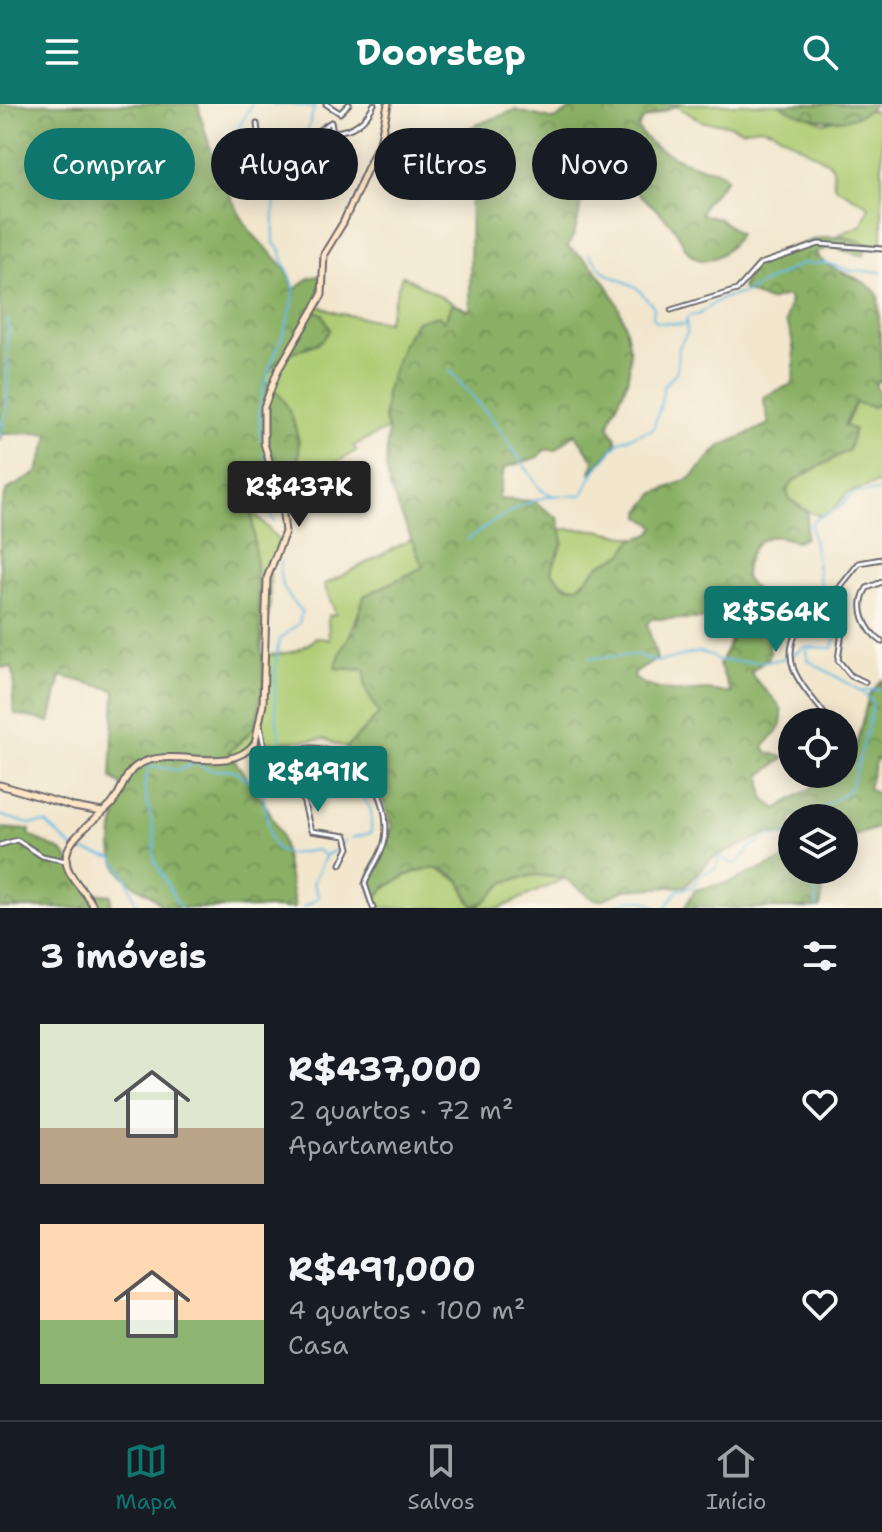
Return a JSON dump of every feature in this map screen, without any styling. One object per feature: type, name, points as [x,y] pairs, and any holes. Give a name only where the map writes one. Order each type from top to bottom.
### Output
[{"type":"street","points":[[326,104],[340,113]]},
{"type":"street","points":[[257,124],[262,162],[290,171],[313,134],[349,104]]},
{"type":"street","points":[[331,122],[333,132],[350,129],[366,118],[374,104]]},
{"type":"street","points":[[341,864],[349,848],[346,836],[311,831],[297,776],[264,748],[260,725],[262,649],[268,615],[267,578],[284,538],[285,525],[264,443],[264,407],[278,370],[322,295],[324,254],[343,223],[381,138],[388,104]]},
{"type":"street","points":[[671,310],[737,290],[760,264],[819,244],[882,249]]},
{"type":"street","points":[[865,682],[851,676],[838,660],[843,624],[835,602],[837,587],[859,563],[882,559]]},
{"type":"street","points":[[882,582],[867,588],[862,604],[868,629],[882,642]]},
{"type":"street","points":[[820,708],[793,670],[789,654],[797,631],[843,624]]},
{"type":"street","points":[[94,908],[66,861],[70,847],[117,798],[135,766],[158,758],[219,760],[238,756],[252,747],[260,725]]},
{"type":"street","points":[[264,748],[275,753],[299,748],[330,750],[362,767],[373,780],[386,823],[381,855],[365,884],[373,908]]},
{"type":"street","points":[[0,785],[74,807],[103,812]]},
{"type":"street","points":[[0,845],[17,840],[42,856],[66,861]]},
{"type":"green space","points":[[0,104],[198,104],[211,148],[211,200],[233,200],[253,234],[287,272],[294,290],[309,278],[323,275],[314,310],[323,314],[330,329],[318,343],[279,360],[265,382],[288,408],[296,431],[299,455],[297,465],[284,468],[280,481],[258,499],[252,510],[264,682],[255,727],[229,752],[267,807],[281,835],[295,908],[161,908],[153,897],[122,874],[112,851],[123,786],[111,778],[115,690],[61,676],[50,722],[15,714],[12,668],[0,667],[0,510],[7,490],[37,473],[49,437],[47,433],[3,434],[0,439]]},
{"type":"green space","points":[[578,104],[680,104],[642,120],[638,128],[532,128],[532,200],[581,200],[573,237],[567,247],[596,270],[608,286],[629,343],[627,381],[609,427],[616,438],[616,445],[590,473],[594,461],[575,433],[556,450],[544,450],[539,457],[504,468],[499,499],[533,501],[558,518],[563,542],[551,571],[565,586],[578,587],[601,564],[623,554],[632,540],[651,533],[655,526],[641,517],[641,510],[655,493],[691,478],[719,447],[769,424],[763,397],[792,384],[794,362],[786,323],[790,299],[786,296],[769,301],[744,291],[742,287],[752,265],[821,238],[836,237],[867,244],[864,256],[831,247],[815,253],[829,266],[864,282],[878,295],[882,380],[875,383],[882,402],[872,407],[855,403],[844,426],[854,429],[849,450],[794,481],[787,490],[789,499],[808,513],[805,538],[798,541],[779,537],[764,539],[753,549],[747,563],[745,578],[761,596],[770,652],[769,657],[751,672],[780,708],[777,732],[764,746],[767,752],[778,756],[778,763],[761,775],[764,799],[778,808],[778,835],[769,833],[711,859],[686,886],[626,890],[601,900],[593,899],[563,877],[535,875],[505,882],[484,902],[473,906],[458,879],[437,869],[426,869],[403,877],[374,898],[370,889],[371,871],[392,828],[376,780],[346,748],[379,714],[365,688],[365,670],[335,668],[344,644],[355,630],[364,596],[423,567],[390,488],[386,468],[388,429],[384,420],[386,392],[401,347],[417,321],[439,316],[444,321],[453,303],[470,311],[471,200],[516,200],[516,128],[471,127],[515,110],[555,120]],"holes":[[[651,619],[737,619],[737,626],[719,665],[731,693],[669,690],[635,679],[634,674],[657,659],[647,624]]]},
{"type":"green space","points":[[779,104],[824,123],[869,110],[882,114],[882,244],[876,246],[838,235],[862,225],[869,206],[834,186],[833,168],[828,162],[772,130],[760,127],[742,130],[727,124],[704,122],[676,106]]},
{"type":"green space","points":[[779,104],[875,104],[853,117],[828,120],[802,115]]},
{"type":"green space","points":[[657,147],[727,178],[704,205],[701,214],[720,219],[739,234],[718,256],[703,260],[696,258],[666,218],[645,200],[657,200]]},
{"type":"green space","points":[[402,275],[453,303],[444,321],[414,324],[407,337],[390,387],[388,429],[353,446],[357,450],[308,481],[297,465],[299,442],[292,420],[265,383],[269,366],[295,349],[319,343],[330,329],[314,309],[315,304],[336,313],[387,322]]},
{"type":"green space","points":[[856,402],[879,406],[882,402],[882,482],[847,493],[827,514],[815,514],[789,499],[787,490],[794,481],[831,459]]},
{"type":"green space","points":[[252,510],[280,542],[270,563],[270,604],[261,649]]},
{"type":"green space","points":[[560,529],[597,530],[635,538],[623,554],[601,564],[578,587],[573,587],[563,583],[551,571],[563,542]]},
{"type":"green space","points":[[412,539],[423,568],[364,596],[336,668],[365,670],[365,688],[379,714],[346,748],[325,739],[267,743],[232,759],[229,752],[247,736],[264,682],[262,655],[298,650],[316,637],[329,640],[328,616],[336,614],[324,585]]},
{"type":"green space","points":[[882,680],[882,762],[876,759],[868,788],[882,797],[882,826],[858,835],[858,804],[784,804],[811,788],[858,788],[858,737],[869,695]]},
{"type":"green space","points":[[0,828],[30,830],[29,835],[63,852],[93,893],[111,895],[111,908],[0,908]]},
{"type":"green space","points":[[778,862],[778,884],[817,884],[823,890],[820,908],[684,908],[695,890],[730,882]]},
{"type":"green space","points":[[435,868],[459,880],[470,902],[478,907],[505,882],[535,875],[564,879],[500,908],[379,908],[374,898],[388,887],[410,874]]},
{"type":"waterway","points":[[239,128],[252,104]]},
{"type":"waterway","points":[[273,104],[314,109]]},
{"type":"waterway","points":[[309,128],[315,104]]},
{"type":"waterway","points":[[262,443],[260,404],[294,297],[293,284],[281,250],[274,244],[275,200]]},
{"type":"waterway","points":[[589,254],[605,273],[636,287],[654,307],[653,317],[657,322],[686,325]]},
{"type":"waterway","points":[[467,540],[529,503],[551,496],[582,495],[595,470],[620,441],[653,429],[663,387],[677,371],[678,349],[687,333],[686,319],[691,315],[698,315],[720,299],[744,293],[801,264],[825,263],[852,271],[882,272]]},
{"type":"waterway","points":[[0,437],[7,408],[8,319]]},
{"type":"waterway","points":[[450,371],[495,422],[541,490],[552,495]]},
{"type":"waterway","points":[[264,453],[269,506],[274,522]]},
{"type":"waterway","points":[[589,658],[637,655],[657,662],[699,652],[713,656],[717,661],[763,662],[785,658],[804,647],[833,648],[840,622],[821,589],[811,525],[815,519],[839,508],[853,493],[882,491]]},
{"type":"waterway","points":[[281,562],[282,583],[288,596],[302,611],[299,623],[279,640],[277,652],[277,725],[284,749]]},
{"type":"waterway","points":[[807,650],[808,660],[855,687],[873,704],[851,785],[828,804]]},
{"type":"waterway","points":[[864,691],[882,689]]},
{"type":"waterway","points":[[288,753],[315,750],[340,761],[371,810],[371,833],[351,838]]},
{"type":"waterway","points":[[180,908],[154,859],[155,835],[144,787],[149,766],[178,770],[197,763],[209,770],[234,770],[263,791],[270,837],[277,850],[289,854],[317,850],[325,856]]},
{"type":"waterway","points":[[0,815],[29,824],[46,823],[73,848],[113,858],[126,875],[137,908]]},
{"type":"waterway","points":[[665,908],[678,890],[692,887],[700,875],[715,869],[720,856],[730,863],[737,863],[752,846],[769,836],[778,836]]},
{"type":"waterway","points":[[326,855],[338,849],[345,840]]},
{"type":"waterway","points":[[303,908],[319,897],[313,883],[325,857]]},
{"type":"waterway","points":[[814,884],[817,908]]},
{"type":"waterway","points":[[615,908],[636,900],[656,908]]}]
